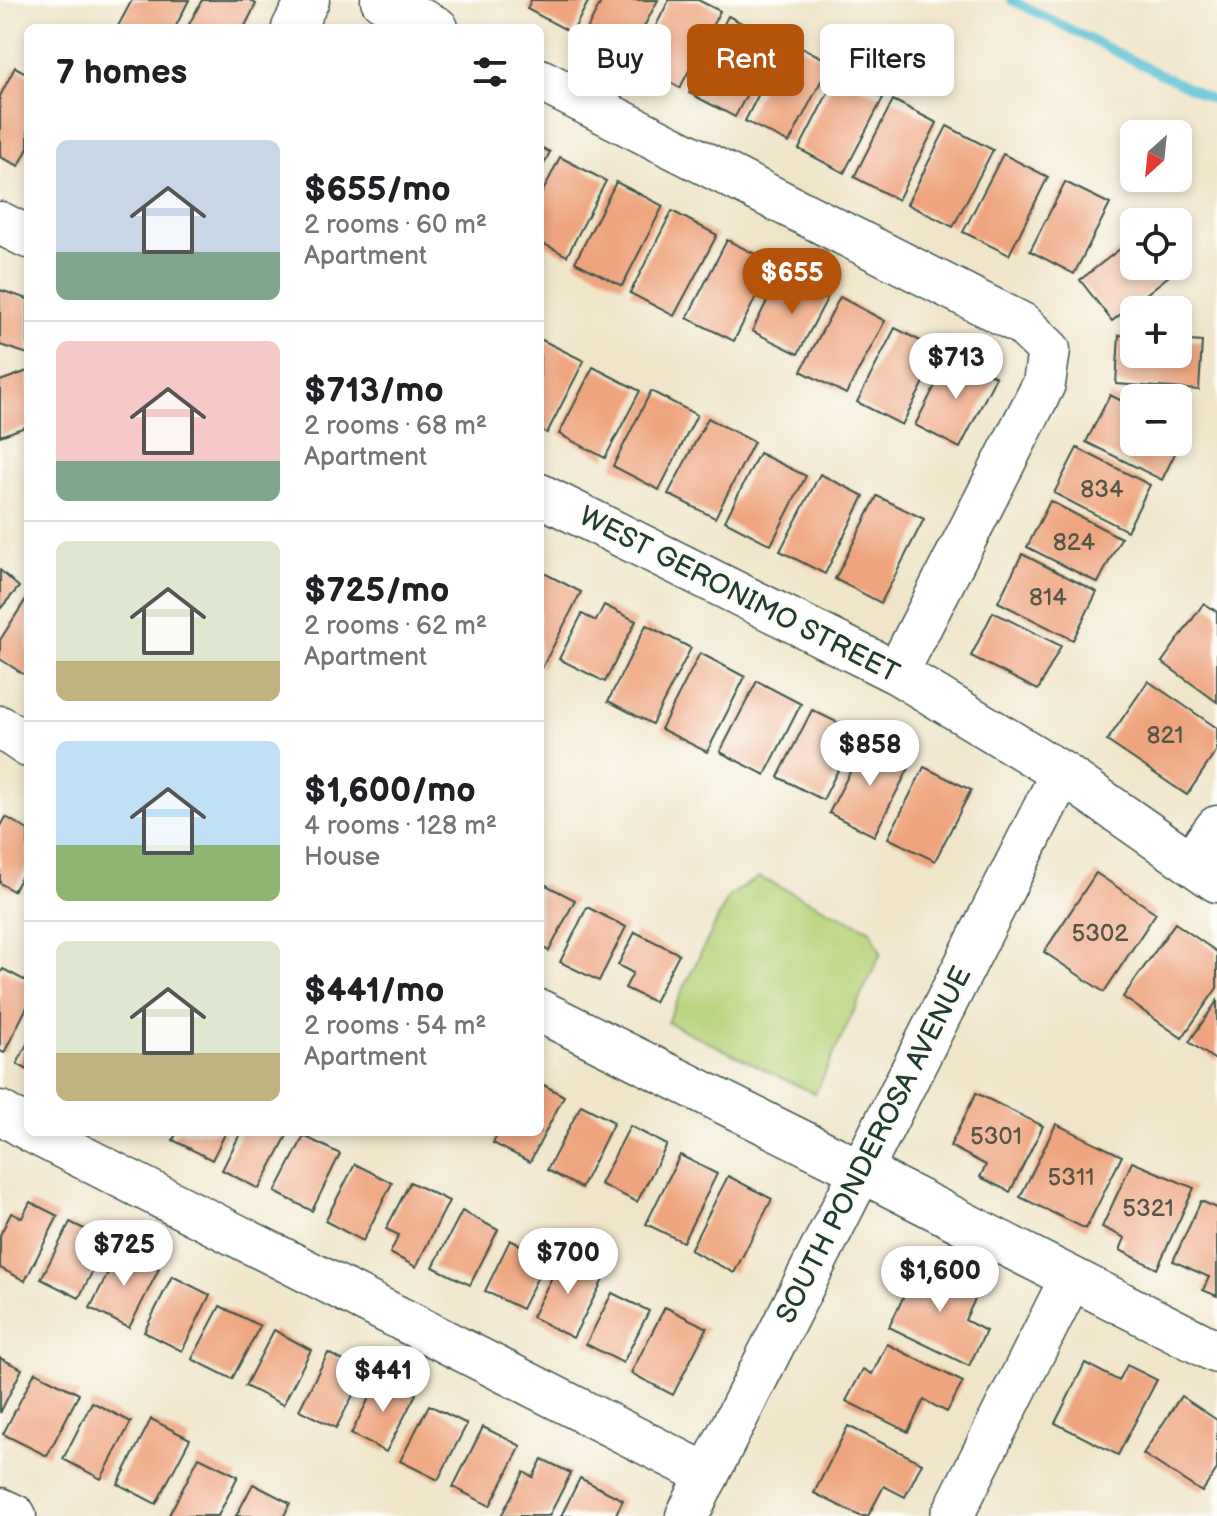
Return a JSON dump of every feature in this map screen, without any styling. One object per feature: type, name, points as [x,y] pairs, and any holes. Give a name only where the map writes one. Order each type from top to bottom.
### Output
[{"type":"street","points":[[295,24],[308,0]]},
{"type":"street","points":[[382,0],[429,24]]},
{"type":"street","points":[[544,82],[1022,324],[1049,350],[1044,384],[897,673]]},
{"type":"street","points":[[0,223],[24,235]]},
{"type":"street","name":"WEST GERONIMO STREET","points":[[544,497],[897,673],[1062,773],[1204,871]]},
{"type":"street","points":[[0,727],[24,743]]},
{"type":"street","name":"SOUTH PONDEROSA AVENUE","points":[[687,1516],[1062,773]]},
{"type":"street","points":[[1204,871],[1217,827]]},
{"type":"street","points":[[544,1013],[1217,1352]]},
{"type":"street","points":[[0,1112],[24,1127]]},
{"type":"street","points":[[41,1136],[708,1475]]},
{"type":"street","points":[[952,1516],[1071,1278]]},
{"type":"street","points":[[0,1509],[15,1516]]},
{"type":"green space","points":[[759,877],[871,930],[881,953],[815,1094],[667,1022],[729,896]]},
{"type":"building","points":[[132,0],[189,0],[177,24],[119,24]]},
{"type":"building","points":[[202,0],[249,0],[256,4],[246,24],[189,24]]},
{"type":"building","points":[[531,0],[589,0],[577,24],[568,24],[568,31],[527,9]]},
{"type":"building","points":[[602,0],[658,0],[645,24],[590,24]]},
{"type":"building","points":[[669,0],[698,0],[720,11],[713,24],[687,24],[687,75],[680,88],[671,83],[671,24],[657,24]]},
{"type":"building","points":[[728,16],[744,24],[724,24]]},
{"type":"building","points":[[804,49],[820,57],[820,83],[789,143],[745,121],[758,96],[804,96]]},
{"type":"building","points":[[15,67],[24,72],[24,156],[19,166],[0,157],[0,96]]},
{"type":"building","points":[[695,96],[746,96],[735,117]]},
{"type":"building","points":[[826,96],[883,98],[844,173],[799,149]]},
{"type":"building","points":[[893,100],[937,123],[898,200],[854,177]]},
{"type":"building","points":[[947,126],[993,150],[953,227],[907,204]]},
{"type":"building","points":[[544,149],[550,152],[544,164]]},
{"type":"building","points":[[1003,154],[1048,177],[1009,255],[963,232]]},
{"type":"building","points":[[560,157],[606,181],[567,256],[544,244],[544,189]]},
{"type":"building","points":[[616,182],[663,206],[622,286],[575,262]]},
{"type":"building","points":[[1065,182],[1110,204],[1074,274],[1030,251]]},
{"type":"building","points":[[672,211],[717,235],[674,316],[630,293]]},
{"type":"building","points":[[727,240],[773,263],[734,341],[687,318]]},
{"type":"building","points":[[1120,249],[1120,280],[1164,280],[1144,296],[1120,296],[1120,315],[1112,321],[1080,280]]},
{"type":"building","points":[[800,278],[830,293],[798,354],[752,331],[771,293],[788,302]]},
{"type":"building","points":[[0,290],[24,298],[24,353],[0,345]]},
{"type":"building","points":[[840,297],[885,321],[846,394],[801,371]]},
{"type":"building","points":[[895,328],[940,351],[902,425],[857,402]]},
{"type":"building","points":[[1119,335],[1120,368],[1192,368],[1192,341],[1202,342],[1199,390],[1192,389],[1192,384],[1116,384]]},
{"type":"building","points":[[544,341],[584,361],[547,433],[544,431]]},
{"type":"building","points":[[951,354],[996,377],[960,448],[915,425]]},
{"type":"building","points":[[593,367],[640,391],[605,458],[559,434]]},
{"type":"building","points":[[24,372],[24,427],[0,436],[0,381]]},
{"type":"building","points":[[651,391],[697,415],[659,490],[613,466]]},
{"type":"building","points":[[1110,395],[1120,400],[1120,456],[1174,456],[1162,480],[1086,442]]},
{"type":"building","points":[[708,418],[754,442],[715,518],[668,494]]},
{"type":"building","points":[[1077,448],[1150,485],[1127,531],[1054,493]]},
{"type":"building","points":[[759,453],[806,476],[771,545],[725,521]]},
{"type":"building","points":[[820,474],[864,496],[825,574],[780,551]]},
{"type":"building","points":[[877,496],[924,519],[881,603],[835,579]]},
{"type":"building","points":[[1050,501],[1121,538],[1098,583],[1027,547]]},
{"type":"building","points":[[1022,554],[1097,592],[1073,640],[998,602]]},
{"type":"building","points":[[0,570],[19,587],[0,609]]},
{"type":"building","points":[[544,573],[581,592],[544,664]]},
{"type":"building","points":[[24,602],[24,674],[0,659],[0,640]]},
{"type":"building","points":[[1204,603],[1217,612],[1217,702],[1162,662]]},
{"type":"building","points":[[604,605],[636,621],[605,682],[559,659],[582,614],[596,621]]},
{"type":"building","points":[[993,612],[1061,646],[1038,690],[971,656]]},
{"type":"building","points":[[646,625],[691,648],[652,724],[608,701]]},
{"type":"building","points":[[700,653],[745,677],[707,752],[661,729]]},
{"type":"building","points":[[757,681],[801,704],[765,775],[720,752]]},
{"type":"building","points":[[1148,681],[1217,728],[1217,750],[1187,795],[1107,741]]},
{"type":"building","points":[[812,710],[857,732],[823,800],[778,777]]},
{"type":"building","points":[[867,739],[912,762],[874,836],[829,813]]},
{"type":"building","points":[[924,767],[971,790],[935,861],[888,838]]},
{"type":"building","points":[[6,817],[24,828],[24,872],[13,891],[0,883],[0,828]]},
{"type":"building","points":[[1096,873],[1156,913],[1104,992],[1044,952]]},
{"type":"building","points":[[544,884],[575,900],[549,951],[544,948]]},
{"type":"building","points":[[587,907],[626,927],[599,981],[560,962]]},
{"type":"building","points":[[1175,923],[1217,952],[1217,988],[1182,1038],[1123,997]]},
{"type":"building","points":[[635,932],[679,954],[654,1002],[625,988],[633,973],[618,965]]},
{"type":"building","points":[[3,969],[24,980],[24,1013],[4,1053],[0,1051],[0,974]]},
{"type":"building","points":[[1217,1001],[1217,1061],[1189,1042]]},
{"type":"building","points":[[24,1050],[24,1068],[17,1064]]},
{"type":"building","points":[[544,1085],[564,1096],[544,1135]]},
{"type":"building","points":[[976,1093],[1043,1126],[1010,1192],[980,1177],[986,1165],[950,1146]]},
{"type":"building","points":[[581,1105],[614,1122],[581,1188],[547,1170]]},
{"type":"building","points":[[1056,1124],[1122,1156],[1086,1229],[1020,1197]]},
{"type":"building","points":[[630,1126],[667,1145],[637,1202],[600,1184]]},
{"type":"building","points":[[175,1136],[224,1136],[212,1160],[173,1140]]},
{"type":"building","points":[[239,1136],[287,1136],[259,1189],[222,1170]]},
{"type":"building","points":[[304,1136],[340,1154],[312,1211],[275,1192]]},
{"type":"building","points":[[496,1136],[543,1136],[530,1162],[493,1143]]},
{"type":"building","points":[[680,1155],[717,1174],[683,1242],[646,1224]]},
{"type":"building","points":[[1132,1162],[1194,1188],[1157,1269],[1120,1250],[1125,1238],[1102,1227]]},
{"type":"building","points":[[355,1164],[392,1183],[363,1241],[325,1221]]},
{"type":"building","points":[[728,1176],[772,1199],[734,1273],[690,1250]]},
{"type":"building","points":[[410,1182],[449,1201],[416,1267],[390,1253],[399,1235],[386,1229]]},
{"type":"building","points":[[1201,1201],[1217,1208],[1217,1296],[1203,1290],[1209,1277],[1173,1261]]},
{"type":"building","points":[[30,1202],[58,1216],[25,1281],[0,1268],[0,1235],[11,1213],[22,1218]]},
{"type":"building","points":[[462,1211],[498,1230],[470,1285],[433,1267]]},
{"type":"building","points":[[70,1222],[108,1241],[79,1298],[41,1279]]},
{"type":"building","points":[[510,1240],[547,1258],[522,1309],[485,1291]]},
{"type":"building","points":[[120,1249],[159,1269],[129,1328],[90,1308]]},
{"type":"building","points":[[563,1255],[605,1276],[573,1338],[532,1317]]},
{"type":"building","points":[[921,1260],[980,1289],[965,1320],[986,1331],[969,1366],[889,1327]]},
{"type":"building","points":[[172,1276],[210,1295],[182,1351],[144,1332]]},
{"type":"building","points":[[612,1293],[649,1311],[623,1363],[586,1344]]},
{"type":"building","points":[[220,1306],[260,1326],[232,1379],[192,1359]]},
{"type":"building","points":[[665,1307],[707,1328],[673,1395],[631,1373]]},
{"type":"building","points":[[274,1330],[311,1350],[283,1405],[245,1386]]},
{"type":"building","points":[[887,1344],[963,1382],[947,1412],[924,1400],[908,1432],[846,1401],[863,1369],[872,1374]]},
{"type":"building","points":[[328,1353],[365,1372],[336,1428],[299,1410]]},
{"type":"building","points":[[0,1358],[22,1369],[0,1413]]},
{"type":"building","points":[[1085,1363],[1119,1381],[1127,1365],[1157,1380],[1118,1455],[1055,1423]]},
{"type":"building","points":[[35,1372],[79,1394],[47,1456],[3,1434]]},
{"type":"building","points":[[380,1376],[416,1394],[386,1452],[351,1434]]},
{"type":"building","points":[[1181,1396],[1217,1420],[1217,1469],[1202,1492],[1143,1454]]},
{"type":"building","points":[[92,1402],[131,1422],[101,1479],[63,1459]]},
{"type":"building","points":[[429,1405],[467,1424],[438,1480],[400,1461]]},
{"type":"building","points":[[151,1419],[190,1439],[156,1504],[118,1484]]},
{"type":"building","points":[[848,1426],[922,1463],[905,1497],[884,1486],[868,1516],[860,1516],[814,1493]]},
{"type":"building","points":[[483,1427],[521,1446],[490,1506],[453,1487]]},
{"type":"building","points":[[199,1457],[238,1476],[218,1516],[169,1515]]},
{"type":"building","points":[[542,1459],[571,1473],[549,1516],[501,1516],[524,1472],[533,1477]]},
{"type":"building","points":[[580,1478],[623,1500],[615,1516],[561,1516]]},
{"type":"building","points":[[253,1484],[290,1503],[284,1516],[236,1516]]},
{"type":"waterway","points":[[1011,0],[1217,102]]}]
